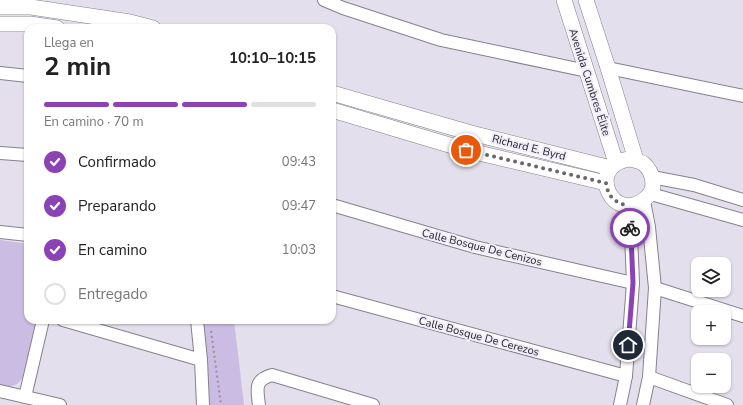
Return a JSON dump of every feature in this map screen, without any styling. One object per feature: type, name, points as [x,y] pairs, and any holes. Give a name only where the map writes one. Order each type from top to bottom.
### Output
[{"type":"street","points":[[324,0],[343,8],[441,40],[586,71]]},
{"type":"street","name":"Avenida Cumbres Élite","points":[[564,0],[614,166]]},
{"type":"street","name":"Avenida Cumbres Élite","points":[[586,0],[636,160]]},
{"type":"street","points":[[0,7],[31,7],[138,24]]},
{"type":"street","points":[[0,24],[24,24]]},
{"type":"street","points":[[608,68],[743,96]]},
{"type":"street","points":[[0,73],[24,76]]},
{"type":"street","name":"Richard E. Byrd","points":[[336,94],[471,133],[614,166]]},
{"type":"street","name":"Richard E. Byrd","points":[[336,111],[466,150],[606,183]]},
{"type":"street","points":[[0,153],[24,156]]},
{"type":"street","points":[[643,405],[649,377],[655,288],[647,197],[653,184],[652,177],[649,169],[643,164],[636,160],[629,159],[622,160],[614,166],[607,175],[607,191],[618,203],[635,205],[647,197],[743,220]]},
{"type":"street","points":[[652,177],[694,185],[743,200]]},
{"type":"street","points":[[620,405],[626,376],[633,283],[631,235],[625,205]]},
{"type":"street","name":"Calle Bosque De Cenizos","points":[[336,206],[475,247],[633,283]]},
{"type":"street","points":[[0,232],[24,235]]},
{"type":"street","points":[[655,288],[743,316]]},
{"type":"street","name":"Calle Bosque De Cerezos","points":[[336,297],[626,376]]},
{"type":"street","points":[[25,397],[42,324]]},
{"type":"street","points":[[77,324],[200,360]]},
{"type":"street","points":[[197,324],[203,405]]},
{"type":"street","points":[[259,405],[257,389],[258,383],[262,379],[272,375],[374,405]]},
{"type":"street","points":[[649,377],[727,405]]},
{"type":"street","points":[[0,391],[60,405]]},
{"type":"path","points":[[210,328],[221,405]]},
{"type":"shaded area","points":[[0,240],[24,243],[24,324],[35,324],[23,376],[16,385],[5,386],[0,384]]},
{"type":"shaded area","points":[[201,324],[234,324],[244,405],[209,405]]},
{"type":"way so far","points":[[466,150],[606,183],[607,191],[612,198],[618,203],[625,205],[630,228]]},
{"type":"route","points":[[628,345],[633,283],[630,228]]}]
